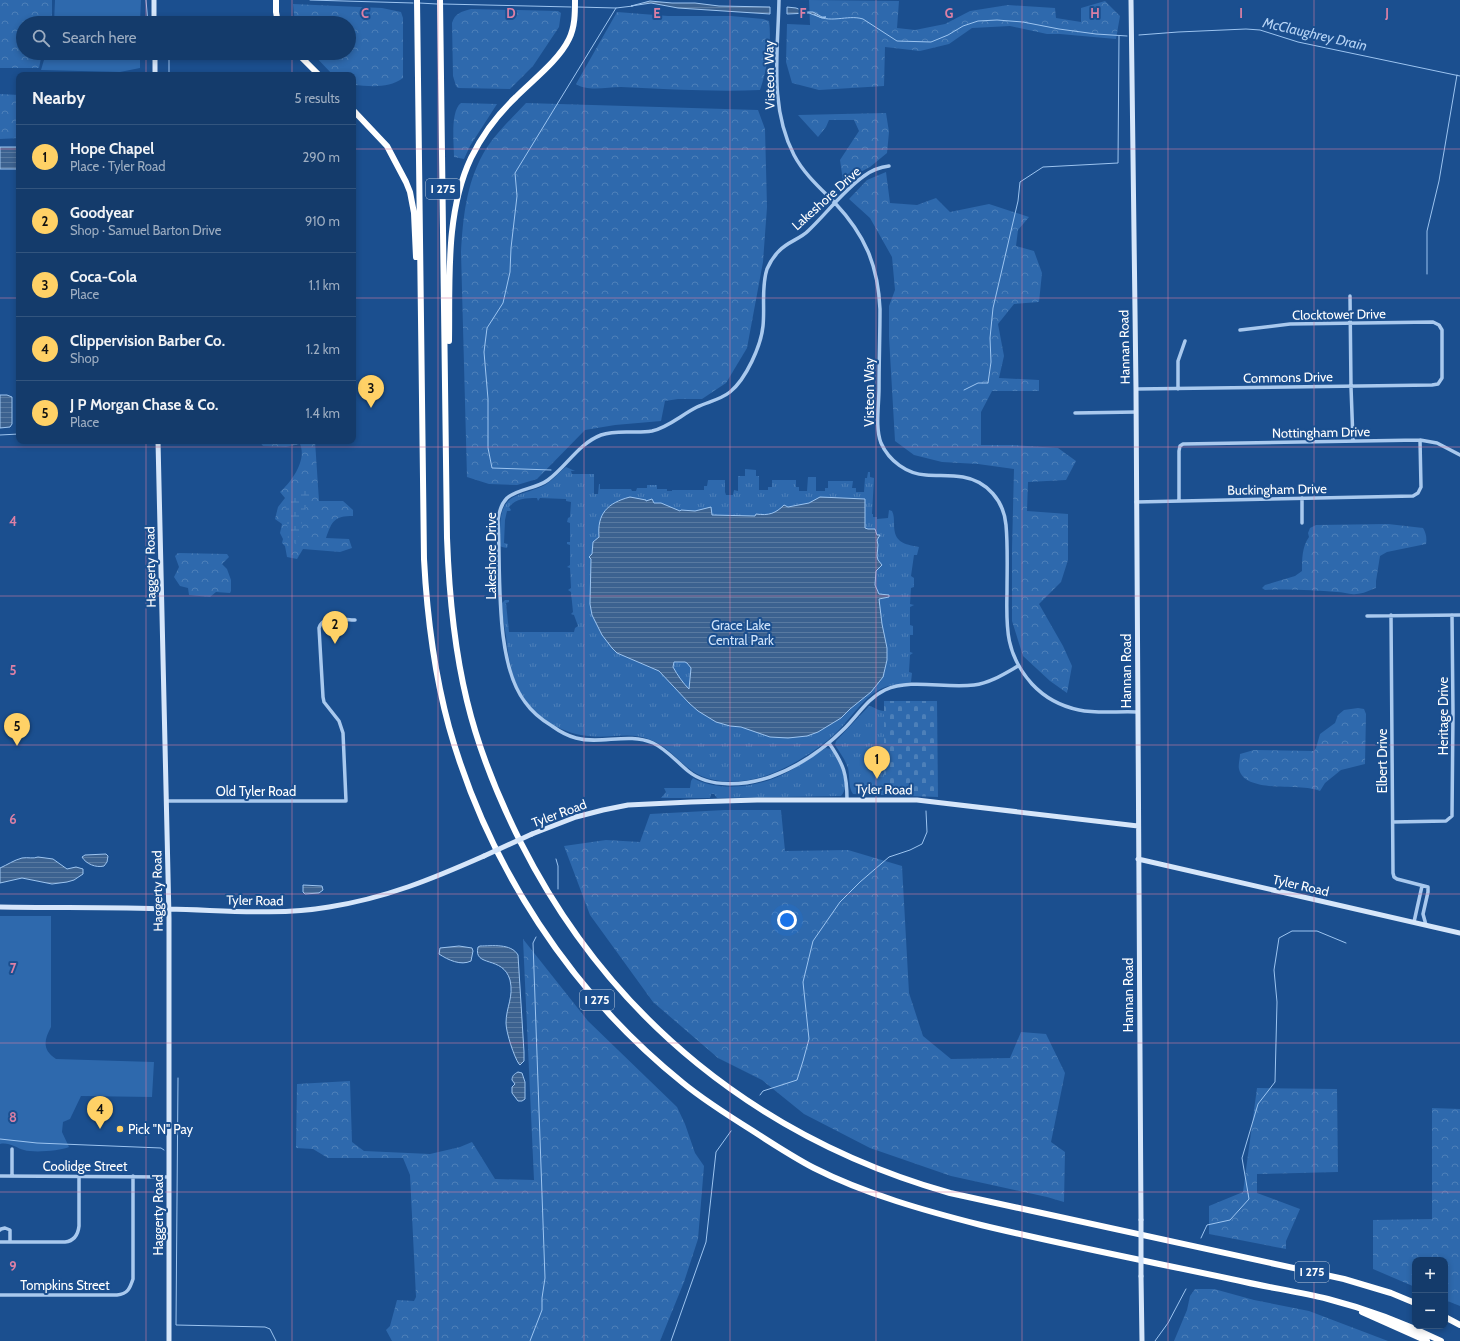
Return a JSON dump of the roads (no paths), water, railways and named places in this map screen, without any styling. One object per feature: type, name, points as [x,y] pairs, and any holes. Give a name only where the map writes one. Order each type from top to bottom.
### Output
[{"type":"highway","points":[[276,0],[277,16]]},
{"type":"highway","name":"I 275","points":[[417,0],[425,582],[435,663],[450,728],[463,770],[489,835],[514,884],[556,948],[589,991],[646,1051],[699,1095],[776,1146],[815,1169],[897,1202],[930,1212],[1038,1238],[1348,1304],[1405,1324],[1441,1341]]},
{"type":"highway","name":"I 275","points":[[440,0],[447,538],[451,599],[461,671],[478,739],[504,810],[534,869],[572,931],[599,965],[648,1020],[704,1069],[760,1110],[824,1145],[879,1170],[925,1186],[968,1197],[1344,1279],[1412,1302]]},
{"type":"highway","points":[[445,368],[449,341],[452,226],[457,198],[464,174],[478,146],[495,120],[515,97],[553,60],[567,42],[573,28],[575,1]]},
{"type":"highway","points":[[304,60],[316,72]]},
{"type":"highway","points":[[356,113],[386,146],[398,166],[410,192],[414,213],[418,290],[421,316]]},
{"type":"highway","points":[[1348,1304],[1365,1314],[1427,1341]]},
{"type":"highway","points":[[1448,1318],[1460,1324]]},
{"type":"street","points":[[154,0],[154,16]]},
{"type":"street","name":"Visteon Way","points":[[779,0],[777,96],[781,123],[788,144],[811,180],[835,204],[860,234],[872,259],[878,282],[880,309],[878,421],[881,441],[889,456],[897,464],[908,470],[924,475],[966,478],[984,486],[998,501],[1004,512],[1006,525],[1007,632],[1011,649],[1018,666],[1038,690],[1046,697],[1062,705],[1090,711],[1137,712]]},
{"type":"street","name":"Hannan Road","points":[[1131,0],[1136,389],[1142,1341]]},
{"type":"street","points":[[155,60],[155,72]]},
{"type":"street","name":"Lakeshore Drive","points":[[889,166],[880,168],[862,177],[806,233],[782,248],[770,264],[764,283],[763,326],[760,339],[744,376],[736,387],[726,395],[697,407],[664,427],[650,431],[612,432],[594,438],[581,447],[548,480],[540,485],[518,492],[509,497],[501,506],[498,520],[502,636],[514,682],[524,701],[540,718],[560,731],[576,738],[597,740],[634,738],[650,742],[662,748],[689,772],[698,777],[709,781],[726,783],[750,782],[774,776],[805,759],[829,743],[846,727],[870,700],[886,690],[906,685],[974,685],[991,681],[1018,666]]},
{"type":"street","points":[[1350,296],[1353,441]]},
{"type":"street","name":"Clocktower Drive","points":[[1240,330],[1290,324],[1431,322],[1439,324],[1442,332],[1443,376],[1440,382]]},
{"type":"street","points":[[1178,389],[1178,360],[1185,341]]},
{"type":"street","name":"Commons Drive","points":[[1136,389],[1432,385],[1440,382]]},
{"type":"street","points":[[1075,413],[1136,412]]},
{"type":"street","name":"Nottingham Drive","points":[[1179,500],[1178,454],[1180,446],[1185,444],[1420,440],[1437,443],[1460,454]]},
{"type":"street","name":"Buckingham Drive","points":[[1136,502],[1410,496],[1418,493],[1421,485],[1420,440]]},
{"type":"street","name":"Haggerty Road","points":[[158,444],[169,909],[169,1341]]},
{"type":"street","points":[[1302,498],[1302,523]]},
{"type":"street","name":"Heritage Drive","points":[[1393,822],[1446,821],[1452,816],[1452,615]]},
{"type":"street","points":[[1367,616],[1460,615]]},
{"type":"street","name":"Elbert Drive","points":[[1391,616],[1394,877],[1424,886]]},
{"type":"street","name":"Old Tyler Road","points":[[166,801],[346,801],[343,732],[339,721],[324,702],[319,628],[321,623],[326,619],[355,620]]},
{"type":"street","points":[[829,743],[844,767],[847,783],[847,800]]},
{"type":"street","name":"Tyler Road","points":[[0,908],[169,909],[269,913],[291,912],[328,907],[365,900],[406,888],[484,856],[532,834],[576,817],[628,805],[691,802],[907,800],[940,802],[1138,826]]},
{"type":"street","name":"Tyler Road","points":[[1138,859],[1460,933]]},
{"type":"street","points":[[1414,922],[1424,886],[1428,888],[1423,914],[1426,925]]},
{"type":"street","points":[[12,1149],[12,1176]]},
{"type":"street","name":"Coolidge Street","points":[[0,1176],[169,1177]]},
{"type":"street","points":[[0,1242],[65,1242],[75,1238],[78,1233],[79,1226],[79,1176]]},
{"type":"street","name":"Tompkins Street","points":[[0,1296],[117,1295],[123,1294],[129,1290],[133,1279],[133,1176]]},
{"type":"street","points":[[0,1230],[5,1228],[10,1230],[10,1242]]},
{"type":"waterway","points":[[146,0],[147,16]]},
{"type":"waterway","name":"McClaughrey Drain","points":[[310,0],[413,3]]},
{"type":"waterway","name":"McClaughrey Drain","points":[[419,3],[437,4]]},
{"type":"waterway","name":"McClaughrey Drain","points":[[443,4],[571,7]]},
{"type":"waterway","name":"McClaughrey Drain","points":[[577,7],[616,8],[633,6]]},
{"type":"waterway","points":[[551,470],[492,468],[488,448],[488,399],[484,352],[487,328],[503,303],[510,272],[511,248],[517,196],[515,173],[616,8]]},
{"type":"waterway","name":"McClaughrey Drain","points":[[814,14],[826,19],[863,19],[897,41],[931,42],[948,35],[963,26],[978,21],[997,20],[1023,22],[1096,34],[1127,36]]},
{"type":"waterway","name":"McClaughrey Drain","points":[[1139,35],[1246,29],[1260,30],[1298,42],[1460,76]]},
{"type":"waterway","points":[[964,390],[978,383],[988,383],[991,362],[990,338],[993,308],[1018,201],[1020,182],[1043,167],[1118,163],[1119,36]]},
{"type":"waterway","points":[[169,60],[169,72]]},
{"type":"waterway","points":[[1427,274],[1427,231],[1439,181],[1457,75]]},
{"type":"waterway","points":[[0,435],[16,434]]},
{"type":"waterway","points":[[760,1095],[763,1091],[797,1080],[809,1039],[803,982],[813,941],[840,902],[860,882],[889,857],[922,844],[927,832],[926,811]]},
{"type":"waterway","points":[[556,859],[558,866],[558,889]]},
{"type":"waterway","points":[[1201,1238],[1207,1225],[1230,1220],[1249,1199],[1242,1158],[1258,1104],[1275,1082],[1277,1002],[1274,970],[1279,938],[1292,931],[1317,931],[1346,943]]},
{"type":"waterway","points":[[530,1341],[542,1310],[545,1278],[533,943],[536,937]]},
{"type":"waterway","points":[[178,1078],[176,1325],[265,1327],[270,1329],[276,1341]]},
{"type":"waterway","points":[[671,1341],[706,1242],[716,1152],[731,1131]]},
{"type":"waterway","points":[[0,1139],[37,1143],[161,1148],[164,1150]]},
{"type":"waterway","points":[[1155,1341],[1168,1323],[1186,1289]]},
{"type":"place","name":"Coca-Cola","points":[[371,408]]},
{"type":"place","name":"Goodyear","points":[[335,644]]},
{"type":"place","name":"J P Morgan Chase & Co.","points":[[17,746]]},
{"type":"place","name":"Hope Chapel","points":[[877,779]]},
{"type":"place","name":"Clippervision Barber Co.","points":[[100,1129]]},
{"type":"place","name":"Pick \"N\" Pay","points":[[120,1129]]},
{"type":"park label","name":"Grace Lake Central Park","points":[[741,632]]}]
